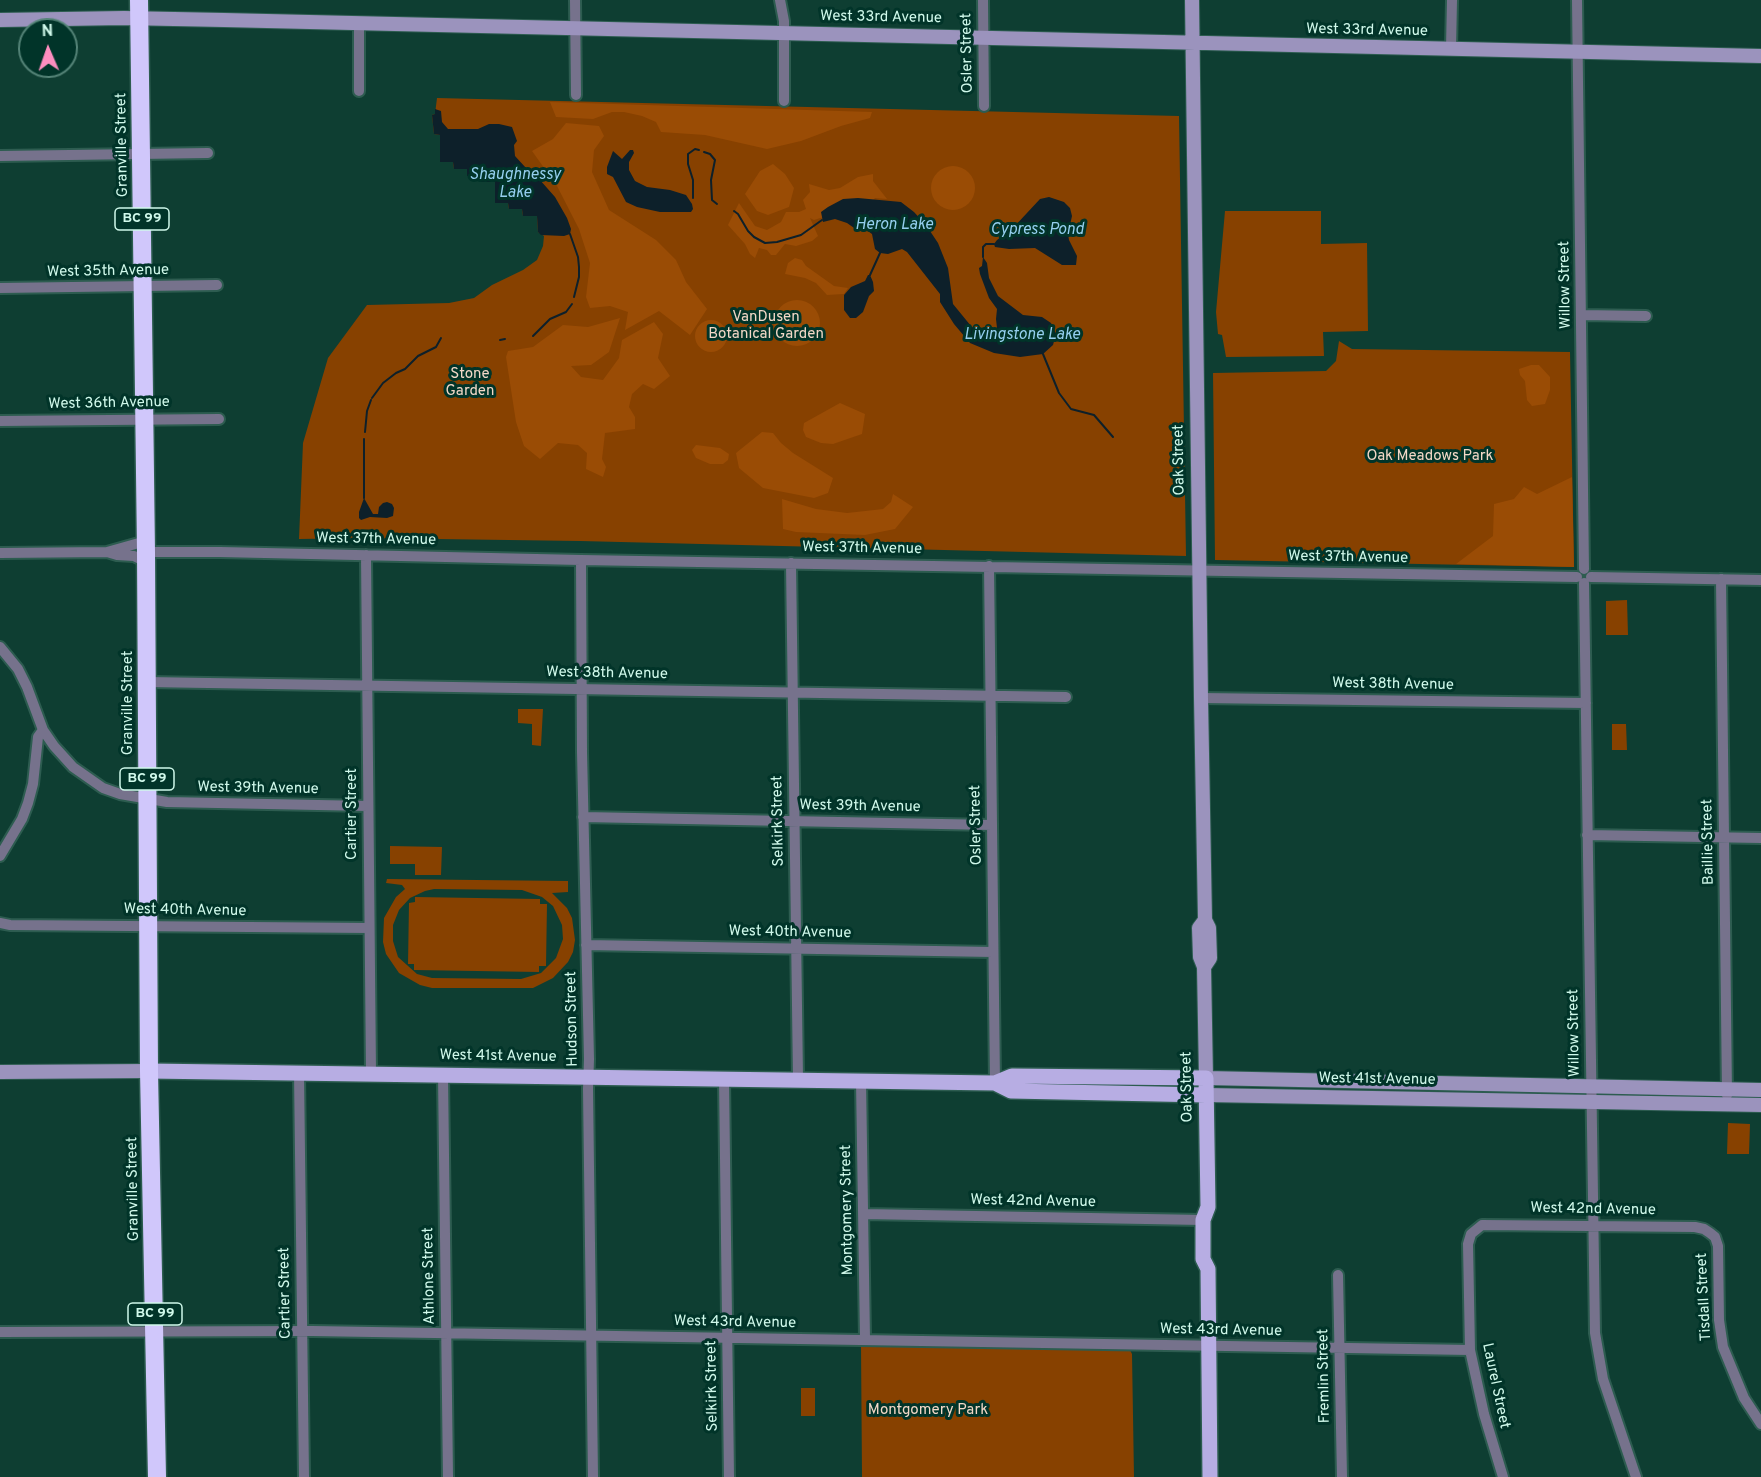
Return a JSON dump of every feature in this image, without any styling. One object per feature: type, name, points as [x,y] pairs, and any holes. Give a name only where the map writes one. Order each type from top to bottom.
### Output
[{"type":"highway","name":"Granville Street","points":[[139,0],[146,551],[149,1071],[157,1477]]},
{"type":"main road","name":"Oak Street","points":[[1192,0],[1205,920],[1199,928],[1200,957],[1204,967],[1205,1214],[1213,1220],[1214,1259],[1208,1269],[1210,1477]]},
{"type":"main road","name":"West 33rd Avenue","points":[[0,20],[139,19],[359,23],[1761,56]]},
{"type":"main road","name":"West 41st Avenue","points":[[0,1072],[299,1072],[995,1083],[1012,1076],[1319,1077],[1477,1080],[1590,1087],[1761,1090]]},
{"type":"main road","points":[[1319,1077],[1319,1097]]},
{"type":"main road","points":[[1477,1080],[1477,1100]]},
{"type":"main road","name":"West 41st Avenue","points":[[995,1083],[1011,1091],[1761,1105]]},
{"type":"street","points":[[575,0],[576,95]]},
{"type":"street","points":[[780,0],[784,32],[784,100]]},
{"type":"street","name":"Osler Street","points":[[983,0],[984,106]]},
{"type":"street","points":[[1451,49],[1452,0]]},
{"type":"street","name":"Willow Street","points":[[1577,0],[1595,1333],[1603,1379],[1636,1477]]},
{"type":"street","points":[[359,23],[359,91]]},
{"type":"street","points":[[0,156],[208,153]]},
{"type":"street","name":"West 35th Avenue","points":[[0,288],[217,285]]},
{"type":"street","points":[[1581,315],[1646,316]]},
{"type":"street","name":"West 36th Avenue","points":[[0,421],[219,418]]},
{"type":"street","name":"West 37th Avenue","points":[[107,552],[134,556],[146,551]]},
{"type":"street","name":"West 37th Avenue","points":[[0,553],[146,551],[1761,580]]},
{"type":"street","name":"Cartier Street","points":[[366,555],[371,1074]]},
{"type":"street","name":"Hudson Street","points":[[581,560],[593,1477]]},
{"type":"street","name":"Selkirk Street","points":[[791,563],[798,1079]]},
{"type":"street","name":"Osler Street","points":[[989,566],[995,1083]]},
{"type":"street","name":"Baillie Street","points":[[1721,579],[1727,1104]]},
{"type":"street","name":"West 39th Avenue","points":[[0,647],[18,669],[43,730],[64,758],[103,788],[120,794],[167,802],[368,806]]},
{"type":"street","name":"West 38th Avenue","points":[[147,682],[1066,697]]},
{"type":"street","name":"West 38th Avenue","points":[[1201,698],[1586,703]]},
{"type":"street","points":[[0,856],[22,819],[28,803],[33,784],[38,737],[43,730]]},
{"type":"street","name":"West 39th Avenue","points":[[583,817],[992,825]]},
{"type":"street","points":[[1587,835],[1761,838]]},
{"type":"street","name":"West 40th Avenue","points":[[0,923],[9,925],[369,928]]},
{"type":"street","name":"West 40th Avenue","points":[[586,945],[993,952]]},
{"type":"street","name":"Cartier Street","points":[[299,1072],[304,1477]]},
{"type":"street","name":"Athlone Street","points":[[443,1074],[448,1477]]},
{"type":"street","name":"Selkirk Street","points":[[724,1078],[729,1477]]},
{"type":"street","name":"Montgomery Street","points":[[861,1080],[865,1339]]},
{"type":"street","name":"West 42nd Avenue","points":[[863,1214],[1205,1214]]},
{"type":"street","name":"West 42nd Avenue","points":[[1475,1229],[1491,1224],[1593,1225],[1695,1227],[1704,1228],[1710,1233]]},
{"type":"street","name":"Laurel Street","points":[[1475,1229],[1468,1244],[1470,1350],[1484,1414],[1503,1477]]},
{"type":"street","name":"Tisdall Street","points":[[1710,1233],[1715,1237],[1718,1246],[1719,1320],[1723,1347],[1743,1398],[1761,1424]]},
{"type":"street","name":"Fremlin Street","points":[[1338,1275],[1342,1477]]},
{"type":"street","name":"West 43rd Avenue","points":[[0,1332],[302,1331],[1470,1350]]},
{"type":"green space","name":"VanDusen Botanical Garden","points":[[437,98],[1179,116],[1186,556],[580,541],[299,539],[303,443],[328,358],[367,305],[449,303],[474,298],[492,285],[523,270],[537,260],[543,246],[544,236],[538,232],[537,216],[523,216],[522,209],[509,209],[508,203],[495,203],[495,182],[481,182],[480,176],[467,176],[467,169],[454,169],[453,162],[440,162],[440,135],[434,134],[432,115],[435,114]]},
{"type":"green space","points":[[1225,211],[1321,211],[1321,244],[1367,243],[1368,331],[1323,332],[1324,356],[1226,357],[1222,335],[1218,334],[1216,312]]},
{"type":"green space","name":"Oak Meadows Park","points":[[1339,341],[1352,349],[1570,352],[1574,567],[1215,560],[1213,373],[1326,371],[1336,361]]},
{"type":"green space","points":[[1627,600],[1628,635],[1606,635],[1606,601]]},
{"type":"green space","points":[[518,709],[543,709],[541,746],[532,745],[532,724],[518,723]]},
{"type":"green space","points":[[1612,724],[1626,724],[1627,750],[1612,750]]},
{"type":"green space","points":[[390,846],[442,847],[441,875],[415,875],[415,864],[390,864]]},
{"type":"green space","points":[[387,879],[568,881],[568,892],[552,893],[567,908],[572,918],[575,940],[573,952],[568,962],[553,978],[533,988],[432,988],[420,985],[399,973],[386,954],[383,942],[384,918],[396,897],[405,889],[402,885],[386,883]],"holes":[[[434,889],[522,890],[542,897],[553,906],[562,925],[563,939],[556,958],[541,973],[521,979],[432,978],[417,974],[398,957],[393,941],[393,925],[399,910],[410,898]]]},
{"type":"green space","points":[[415,897],[540,899],[540,904],[547,904],[546,966],[539,966],[539,972],[414,970],[414,964],[408,964],[409,903],[415,902]]},
{"type":"green space","points":[[1728,1123],[1750,1124],[1749,1154],[1727,1154]]},
{"type":"green space","name":"Montgomery Park","points":[[861,1345],[1130,1350],[1132,1354],[1134,1477],[862,1477]]},
{"type":"green space","points":[[801,1388],[815,1388],[815,1416],[801,1416]]},
{"type":"shaded area","points":[[550,102],[872,112],[870,118],[801,141],[767,149],[705,135],[661,132],[656,122],[624,112],[612,112],[593,119],[556,117]]},
{"type":"shaded area","points":[[566,123],[599,126],[604,136],[594,150],[592,172],[609,210],[656,240],[676,260],[686,282],[707,309],[690,335],[659,311],[625,330],[628,312],[610,306],[590,308],[586,297],[590,263],[579,229],[557,186],[532,151],[553,139]]},
{"type":"shaded area","points":[[773,164],[785,174],[794,188],[789,207],[768,215],[757,211],[745,194],[760,171]]},
{"type":"shaded area","points":[[953,166],[962,167],[969,172],[974,179],[974,197],[969,204],[962,209],[953,210],[944,209],[937,204],[932,197],[931,188],[932,179],[937,172],[944,167]]},
{"type":"shaded area","points":[[873,174],[873,181],[887,199],[875,198],[871,202],[814,220],[810,218],[818,236],[812,241],[796,246],[785,244],[776,255],[771,255],[767,250],[759,248],[755,258],[728,225],[739,203],[755,226],[767,230],[781,222],[786,212],[799,212],[806,209],[803,200],[810,192],[809,184],[829,190],[840,188],[858,177]]},
{"type":"shaded area","points":[[795,258],[802,260],[806,266],[834,286],[848,288],[844,294],[827,295],[816,283],[785,274],[788,263]]},
{"type":"shaded area","points":[[797,300],[813,307],[820,323],[813,339],[797,346],[781,339],[774,323],[781,307]]},
{"type":"shaded area","points":[[620,318],[609,352],[591,365],[571,366],[581,377],[603,380],[619,358],[622,340],[654,322],[663,334],[658,358],[670,376],[654,389],[643,384],[632,394],[629,407],[635,417],[635,429],[605,433],[602,459],[606,467],[603,477],[586,469],[587,453],[578,445],[558,443],[540,459],[524,446],[516,422],[506,357],[508,351],[533,347],[563,325],[588,327]]},
{"type":"shaded area","points":[[711,320],[723,324],[727,336],[723,348],[711,352],[699,348],[695,336],[699,324]]},
{"type":"shaded area","points":[[1539,365],[1550,377],[1550,390],[1545,404],[1532,406],[1527,400],[1525,381],[1519,369]]},
{"type":"shaded area","points":[[840,403],[865,414],[862,434],[833,444],[821,443],[806,437],[803,430],[804,423]]},
{"type":"shaded area","points":[[762,432],[773,433],[793,453],[833,478],[828,493],[814,498],[763,488],[739,468],[736,453]]},
{"type":"shaded area","points":[[696,445],[720,448],[729,454],[728,460],[723,464],[710,464],[696,458],[692,450]]},
{"type":"shaded area","points":[[1572,477],[1574,567],[1456,564],[1493,536],[1494,504],[1514,499],[1524,487],[1537,494]]},
{"type":"shaded area","points":[[893,494],[913,507],[895,529],[865,535],[796,532],[783,529],[782,499],[816,509],[847,513],[883,509],[891,502]]},
{"type":"water","name":"Shaughnessy Lake","points":[[435,109],[441,111],[442,122],[448,129],[478,129],[489,124],[512,127],[517,141],[514,145],[515,156],[555,197],[567,218],[571,229],[570,234],[541,235],[538,232],[537,216],[523,216],[522,209],[509,209],[508,203],[495,203],[495,182],[481,182],[480,176],[467,176],[467,169],[454,169],[453,162],[440,162],[440,135],[434,134],[432,115],[435,114]]},
{"type":"water","points":[[630,150],[634,153],[629,162],[629,170],[635,181],[647,187],[686,195],[692,204],[691,212],[660,212],[626,202],[613,177],[607,174],[607,167],[613,151],[622,159]]},
{"type":"water","name":"Cypress Pond","points":[[1049,197],[1064,202],[1070,208],[1072,216],[1068,234],[1077,256],[1076,265],[1062,265],[1035,248],[995,247],[997,240],[1013,228],[1040,199]]},
{"type":"water","points":[[843,199],[901,202],[926,225],[938,243],[948,268],[953,304],[977,331],[992,334],[997,328],[997,309],[989,298],[980,274],[979,268],[982,266],[983,257],[987,263],[989,278],[998,296],[1023,315],[1042,317],[1051,323],[1056,334],[1053,345],[1043,354],[1020,357],[994,353],[970,343],[940,302],[940,294],[907,252],[902,249],[888,254],[880,253],[875,249],[872,234],[865,229],[857,230],[835,219],[823,222],[821,212],[828,207]]},
{"type":"water","points":[[868,275],[873,282],[874,291],[869,296],[863,312],[856,318],[850,318],[844,310],[844,295],[851,287],[865,281]]},
{"type":"water","points":[[364,498],[373,514],[378,514],[379,507],[383,503],[392,504],[393,516],[370,517],[361,520],[359,512]]},
{"type":"waterway","points":[[693,198],[693,180],[688,164],[688,154],[695,149],[699,150]]},
{"type":"waterway","points":[[704,152],[710,154],[715,160],[711,180],[712,200],[717,204]]},
{"type":"waterway","points":[[734,211],[748,231],[765,243],[801,235],[822,220]]},
{"type":"waterway","points":[[570,234],[579,267],[574,297]]},
{"type":"waterway","points":[[983,257],[983,247],[986,244],[994,244]]},
{"type":"waterway","points":[[870,275],[880,253]]},
{"type":"waterway","points":[[533,336],[550,319],[566,312],[572,304]]},
{"type":"waterway","points":[[372,398],[383,383],[405,369],[418,356],[436,347],[441,338]]},
{"type":"waterway","points":[[500,340],[505,339]]},
{"type":"waterway","name":"Livingstone Lake","points":[[1043,354],[1059,393],[1071,409],[1094,415],[1113,437]]},
{"type":"waterway","points":[[365,432],[367,411],[371,400]]},
{"type":"waterway","points":[[364,439],[364,498]]},
{"type":"water label","name":"Heron Lake","points":[[894,226]]},
{"type":"park label","name":"Stone Garden","points":[[470,384]]}]
